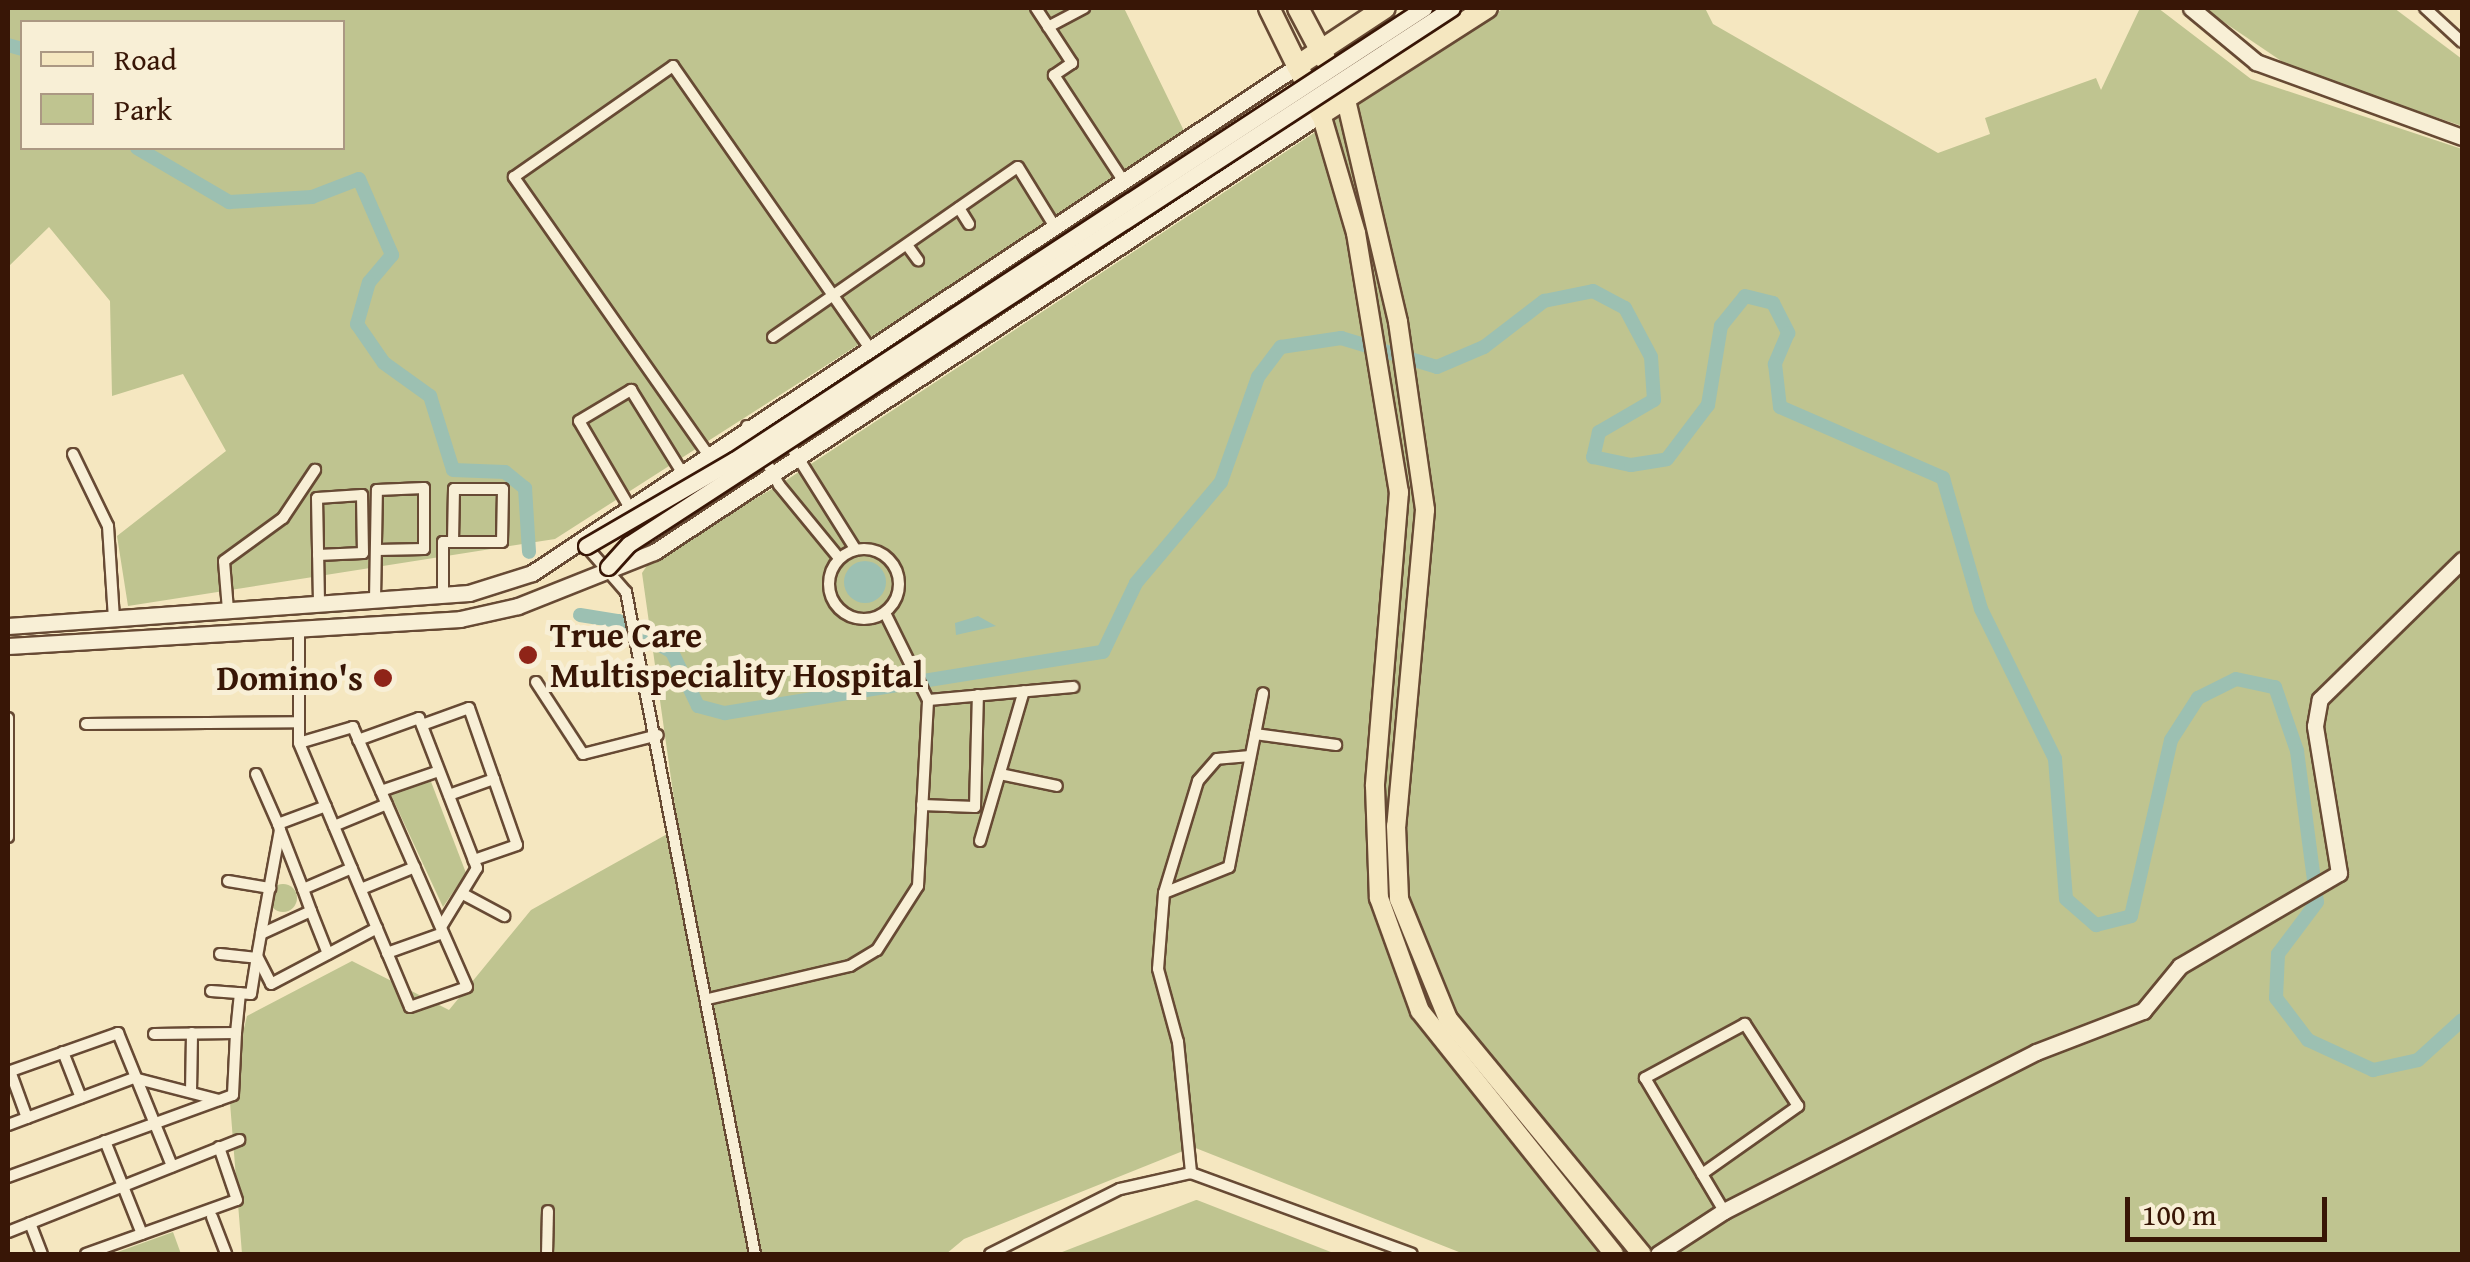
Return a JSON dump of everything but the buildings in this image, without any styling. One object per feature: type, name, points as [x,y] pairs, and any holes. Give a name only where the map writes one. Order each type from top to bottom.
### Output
[{"type":"highway","points":[[1269,8],[1321,114],[1487,8]]},
{"type":"highway","points":[[1298,8],[1346,100]]},
{"type":"highway","points":[[1297,66],[1385,8]]},
{"type":"main road","points":[[8,626],[444,595],[504,584],[586,546],[734,460],[1424,8]]},
{"type":"main road","points":[[608,568],[630,544],[1452,8]]},
{"type":"main road","points":[[2191,8],[2256,62],[2462,137]]},
{"type":"main road","points":[[586,546],[627,502],[1297,66]]},
{"type":"main road","points":[[1346,100],[1398,322],[1425,510],[1396,826],[1400,899],[1448,1019],[1642,1254]]},
{"type":"main road","points":[[8,646],[489,614],[664,546],[799,461],[1321,114],[1386,383],[1401,532],[1374,786],[1378,898],[1420,1011],[1614,1254]]},
{"type":"main road","points":[[1658,1254],[1724,1211],[2036,1052],[2143,1012],[2180,966],[2339,872],[2315,726],[2320,699],[2462,560]]},
{"type":"main road","points":[[297,606],[299,627]]},
{"type":"street","points":[[1036,8],[1072,63],[1054,74],[1124,182]]},
{"type":"street","points":[[1048,27],[1084,8]]},
{"type":"street","points":[[2425,8],[2462,42]]},
{"type":"street","points":[[707,452],[514,177],[672,66],[869,347]]},
{"type":"street","points":[[773,337],[1018,168],[1055,227]]},
{"type":"street","points":[[959,208],[970,224]]},
{"type":"street","points":[[907,244],[918,260]]},
{"type":"street","points":[[627,502],[579,420],[631,390],[680,469]]},
{"type":"street","points":[[770,412],[856,550]]},
{"type":"street","points":[[746,426],[774,477],[840,558]]},
{"type":"street","points":[[73,454],[108,526],[114,619]]},
{"type":"street","points":[[228,610],[224,561],[284,518],[315,470]]},
{"type":"street","points":[[375,600],[377,490],[424,488],[424,549],[376,550]]},
{"type":"street","points":[[444,595],[443,542],[453,542],[502,542],[503,489],[454,489],[453,542]]},
{"type":"street","points":[[318,555],[363,553],[362,495],[316,498],[319,604]]},
{"type":"street","points":[[586,546],[626,592],[658,734],[755,1254]]},
{"type":"street","points":[[856,550],[884,555],[898,572],[898,595],[885,613],[851,618],[833,602],[828,579],[840,558],[856,550]]},
{"type":"street","points":[[708,999],[819,979],[877,950],[918,886],[928,700],[885,613]]},
{"type":"street","points":[[299,627],[299,743],[410,1007],[467,987],[353,727],[299,743]]},
{"type":"street","points":[[536,682],[583,754],[658,734]]},
{"type":"street","points":[[928,700],[1073,687]]},
{"type":"street","points":[[980,841],[1024,691]]},
{"type":"street","points":[[1164,893],[1229,867],[1262,693]]},
{"type":"street","points":[[975,808],[978,695]]},
{"type":"street","points":[[422,725],[469,708],[517,845],[474,860]]},
{"type":"street","points":[[8,718],[8,837]]},
{"type":"street","points":[[358,740],[419,718],[474,860],[463,894],[442,930],[387,953]]},
{"type":"street","points":[[86,724],[299,722]]},
{"type":"street","points":[[1255,734],[1336,746]]},
{"type":"street","points":[[1192,1173],[1178,1042],[1158,970],[1164,893],[1198,781],[1217,759],[1250,756]]},
{"type":"street","points":[[381,791],[440,770]]},
{"type":"street","points":[[256,774],[328,954]]},
{"type":"street","points":[[1000,774],[1057,786]]},
{"type":"street","points":[[449,795],[494,779]]},
{"type":"street","points":[[334,826],[386,804]]},
{"type":"street","points":[[279,827],[326,806]]},
{"type":"street","points":[[922,806],[990,808]]},
{"type":"street","points":[[211,991],[252,994],[279,827]]},
{"type":"street","points":[[361,890],[414,867]]},
{"type":"street","points":[[303,889],[352,868]]},
{"type":"street","points":[[228,882],[270,888]]},
{"type":"street","points":[[463,894],[504,916]]},
{"type":"street","points":[[261,934],[311,911]]},
{"type":"street","points":[[257,957],[272,984],[377,928]]},
{"type":"street","points":[[220,954],[257,957]]},
{"type":"street","points":[[8,1177],[233,1094],[240,993]]},
{"type":"street","points":[[1702,1174],[1798,1106],[1745,1024],[1645,1078],[1702,1174],[1724,1211]]},
{"type":"street","points":[[27,1118],[9,1071],[118,1033],[172,1166]]},
{"type":"street","points":[[154,1034],[236,1033]]},
{"type":"street","points":[[191,1092],[192,1034]]},
{"type":"street","points":[[63,1052],[80,1098]]},
{"type":"street","points":[[8,1125],[134,1078],[219,1100]]},
{"type":"street","points":[[8,1232],[240,1140]]},
{"type":"street","points":[[105,1142],[142,1234]]},
{"type":"street","points":[[86,1254],[237,1200],[220,1147]]},
{"type":"street","points":[[990,1254],[1120,1190],[1192,1173],[1412,1254]]},
{"type":"street","points":[[548,1211],[548,1254]]},
{"type":"street","points":[[212,1218],[226,1254]]},
{"type":"street","points":[[30,1223],[42,1254]]},
{"type":"green space","points":[[8,8],[1124,8],[1186,135],[555,539],[128,606],[117,536],[226,451],[183,374],[112,396],[110,301],[49,227],[8,267]]},
{"type":"green space","points":[[1504,8],[1705,8],[1713,24],[1938,153],[1990,134],[1985,118],[2096,78],[2101,90],[2140,8],[2158,8],[2251,79],[2462,149],[2462,1254],[1464,1254],[1193,1147],[964,1239],[946,1254],[242,1254],[229,1090],[247,1016],[352,961],[449,1010],[531,910],[678,828],[642,573],[652,558],[779,485]]},
{"type":"green space","points":[[2203,8],[2394,8],[2462,59],[2462,126],[2293,69]]},
{"type":"green space","points":[[430,779],[466,873],[443,907],[391,795]]},
{"type":"green space","points":[[283,884],[293,888],[297,898],[293,908],[283,912],[273,908],[269,898],[273,888]]},
{"type":"green space","points":[[1196,1200],[1336,1254],[1057,1254]]},
{"type":"green space","points":[[173,1232],[181,1254],[112,1254]]},
{"type":"shaded area","points":[[865,561],[880,567],[886,582],[880,597],[865,603],[850,597],[844,582],[850,567]]},
{"type":"shaded area","points":[[978,616],[996,626],[956,635],[955,623]]},
{"type":"waterway","points":[[8,45],[20,48]]},
{"type":"waterway","points":[[140,150],[229,202],[312,197],[359,179],[392,255],[369,282],[357,324],[384,363],[430,396],[453,470],[505,472],[525,488],[529,552]]},
{"type":"waterway","points":[[580,615],[619,621],[672,652],[698,706],[725,713],[1103,652],[1136,583],[1221,482],[1258,377],[1281,347],[1341,338],[1437,367],[1484,347],[1544,301],[1593,291],[1625,308],[1651,357],[1654,400],[1599,432],[1593,457],[1631,465],[1667,459],[1708,405],[1721,326],[1745,296],[1773,303],[1788,333],[1775,364],[1780,407],[1943,478],[1981,609],[2055,759],[2066,899],[2096,925],[2131,916],[2171,740],[2198,698],[2236,679],[2275,687],[2297,751],[2317,902],[2278,954],[2276,998],[2308,1040],[2373,1070],[2418,1060],[2462,1020]]},
{"type":"place","name":"True Care Multispeciality Hospital","points":[[528,655]]},
{"type":"place","name":"Domino's","points":[[383,678]]}]
